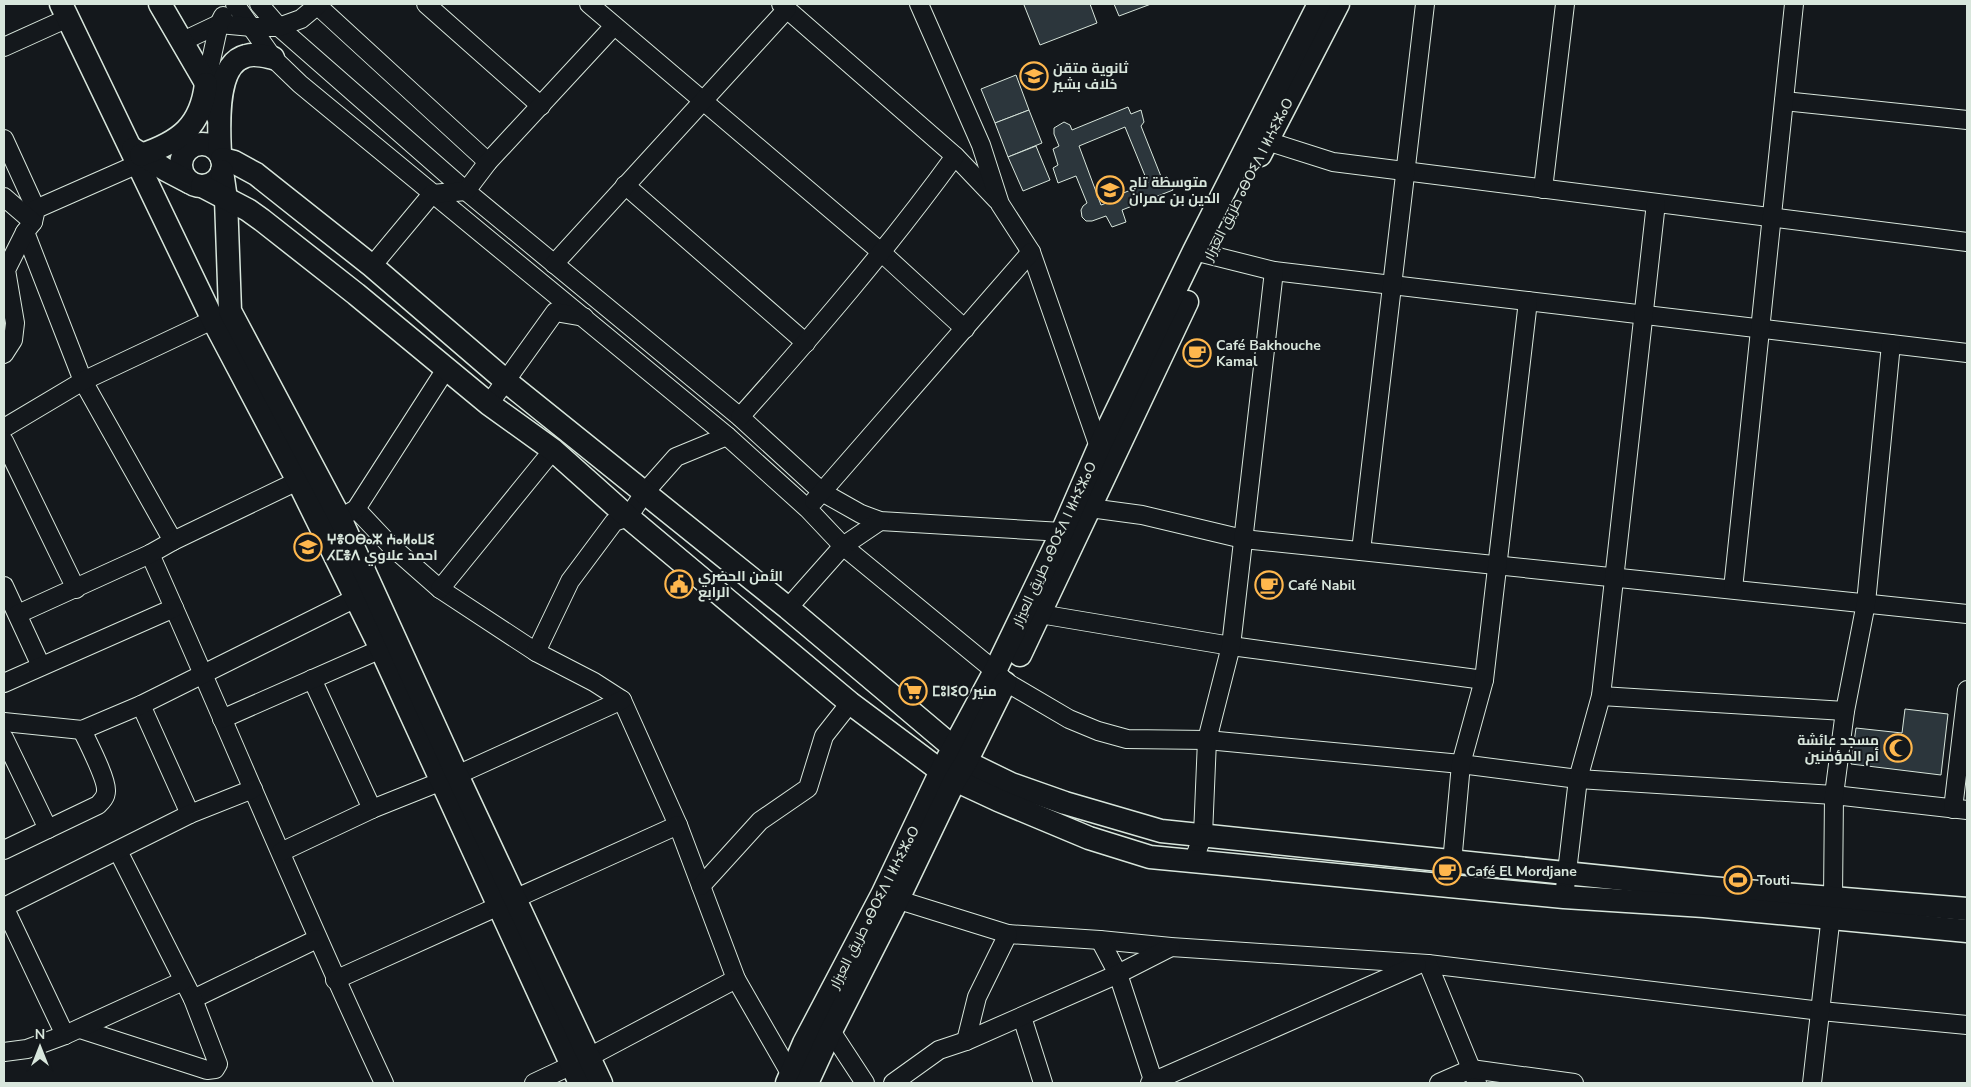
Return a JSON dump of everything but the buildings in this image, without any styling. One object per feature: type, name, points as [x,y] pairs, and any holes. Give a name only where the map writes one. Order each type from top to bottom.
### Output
[{"type":"main road","points":[[160,4],[206,83],[218,121],[226,199],[227,243],[222,315]]},
{"type":"main road","name":"طريق العيزار ⴰⴱⵔⵉⴷ ⵏ ⵍⵄⵉⵣⴰⵔ","points":[[1260,138],[1318,4]]},
{"type":"main road","name":"طريق العيزار ⴰⴱⵔⵉⴷ ⵏ ⵍⵄⵉⵣⴰⵔ","points":[[1001,677],[1062,532],[1106,452],[1202,252],[1260,138],[1338,4]]},
{"type":"main road","points":[[65,11],[137,156],[307,477],[356,598],[449,778],[507,902],[581,1069],[601,1083]]},
{"type":"main road","points":[[218,121],[224,82],[230,65],[248,55],[273,58]]},
{"type":"main road","points":[[137,156],[167,146],[187,131],[200,110],[206,83]]},
{"type":"main road","points":[[205,144],[216,149],[222,161],[215,182],[195,184],[181,172],[181,160],[187,149],[193,145],[205,144]]},
{"type":"main road","points":[[137,156],[248,210],[262,220],[356,294],[489,404],[553,450],[628,517],[850,703],[954,765],[1089,838],[1150,857],[1564,897],[1704,906],[1967,909]]},
{"type":"main road","points":[[222,161],[234,162],[256,174],[372,266],[506,382],[788,608],[954,765],[1074,806],[1161,831],[1710,888],[1967,931]]},
{"type":"main road","points":[[227,243],[229,233],[235,224],[245,220],[262,220]]},
{"type":"main road","name":"طريق العيزار ⴰⴱⵔⵉⴷ ⵏ ⵍⵄⵉⵣⴰⵔ","points":[[797,1081],[831,1031],[890,898],[954,765],[1001,677],[1040,614],[1090,508],[1106,452]]},
{"type":"main road","points":[[307,477],[348,514],[449,778]]},
{"type":"main road","name":"طريق العيزار ⴰⴱⵔⵉⴷ ⵏ ⵍⵄⵉⵣⴰⵔ","points":[[797,1081],[808,1034],[890,898]]},
{"type":"street","points":[[206,83],[219,24],[229,4]]},
{"type":"street","points":[[235,4],[273,58],[300,84],[727,436],[808,508],[844,546],[1001,677],[1069,719],[1098,731],[1127,739],[1207,740],[1461,764],[1578,779],[1834,795],[1960,810],[1967,690]]},
{"type":"street","points":[[259,4],[279,27],[466,191],[740,417],[822,492],[861,514],[880,521],[1062,532]]},
{"type":"street","points":[[426,4],[541,106]]},
{"type":"street","points":[[590,4],[881,252],[965,329]]},
{"type":"street","points":[[919,4],[981,145],[1000,204]]},
{"type":"street","points":[[1361,551],[1424,4]]},
{"type":"street","points":[[1543,189],[1565,4]]},
{"type":"street","points":[[1733,589],[1794,4]]},
{"type":"street","points":[[181,42],[219,24],[279,27],[301,20],[319,5],[488,162]]},
{"type":"street","points":[[554,264],[703,100],[784,7],[955,156],[1000,204],[1030,252],[1106,452]]},
{"type":"street","points":[[4,47],[65,11]]},
{"type":"street","points":[[372,266],[432,194],[466,191],[488,162],[614,26]]},
{"type":"street","points":[[1784,101],[1967,120]]},
{"type":"street","points":[[1260,138],[1332,162],[1967,242]]},
{"type":"street","points":[[4,139],[83,381],[173,541]]},
{"type":"street","points":[[4,354],[13,340],[15,330],[13,306],[6,270],[31,221],[137,156]]},
{"type":"street","points":[[740,417],[806,343],[881,252],[955,156]]},
{"type":"street","points":[[625,185],[806,343]]},
{"type":"street","points":[[4,196],[31,221]]},
{"type":"street","points":[[1564,897],[1578,779],[1601,696],[1656,203]]},
{"type":"street","points":[[808,508],[1030,252]]},
{"type":"street","points":[[1202,252],[1274,270],[1967,354]]},
{"type":"street","points":[[1193,862],[1203,835],[1207,740],[1231,646],[1274,270]]},
{"type":"street","points":[[586,318],[598,301]]},
{"type":"street","points":[[1450,885],[1461,764],[1484,680],[1528,301]]},
{"type":"street","points":[[489,404],[555,312],[586,318]]},
{"type":"street","points":[[4,428],[83,381],[222,315]]},
{"type":"street","points":[[1812,1083],[1832,908],[1834,795],[1845,711],[1866,603],[1891,344]]},
{"type":"street","points":[[446,369],[348,514],[390,545],[440,589],[536,652],[594,682],[622,700],[678,825],[736,979],[797,1081]]},
{"type":"street","points":[[536,652],[570,581],[614,522],[628,517],[645,492],[676,458],[727,436]]},
{"type":"street","points":[[4,441],[76,589]]},
{"type":"street","points":[[440,589],[553,450]]},
{"type":"street","points":[[18,614],[150,554],[173,541],[307,477]]},
{"type":"street","points":[[1090,508],[1142,515],[1243,539],[1967,614]]},
{"type":"street","points":[[788,608],[844,546],[880,521]]},
{"type":"street","points":[[150,554],[282,852],[317,939],[384,1083]]},
{"type":"street","points":[[4,586],[41,666]]},
{"type":"street","points":[[4,722],[82,730],[141,706],[356,598]]},
{"type":"street","points":[[4,683],[174,608]]},
{"type":"street","points":[[1040,614],[1231,646],[1484,680]]},
{"type":"street","points":[[222,719],[382,649]]},
{"type":"street","points":[[312,679],[372,809]]},
{"type":"street","points":[[1601,696],[1845,711]]},
{"type":"street","points":[[282,852],[372,809],[449,778],[622,700]]},
{"type":"street","points":[[701,886],[760,821],[808,788],[824,736],[850,703]]},
{"type":"street","points":[[141,706],[190,814]]},
{"type":"street","points":[[4,850],[98,805],[106,796],[106,784],[82,730]]},
{"type":"street","points":[[4,738],[48,829]]},
{"type":"street","points":[[118,851],[192,999],[218,1060],[215,1069],[207,1070],[72,1032],[7,913],[8,905],[190,814],[253,789]]},
{"type":"street","points":[[336,980],[678,825]]},
{"type":"street","points":[[890,898],[1008,934],[1425,964],[1821,1011],[1967,1025]]},
{"type":"street","points":[[966,1041],[977,997],[1008,934]]},
{"type":"street","points":[[192,999],[317,939]]},
{"type":"street","points":[[1100,940],[1118,974],[1153,1083],[1425,964]]},
{"type":"street","points":[[893,1083],[939,1050],[966,1041],[1022,1017],[1118,974],[1171,947]]},
{"type":"street","points":[[1425,964],[1474,1076]]},
{"type":"street","points":[[534,1083],[581,1069],[736,979]]},
{"type":"street","points":[[4,1052],[27,1049],[72,1032],[183,981]]},
{"type":"street","points":[[1022,1017],[1043,1083]]},
{"type":"street","points":[[831,1031],[865,1083]]},
{"type":"street","points":[[1440,1083],[1474,1076],[1574,1083]]},
{"type":"place","name":"ثانوية متقن خلاف بشير","points":[[1034,76]]},
{"type":"place","name":"متوسطة تاج الدين بن عمران","points":[[1110,190]]},
{"type":"place","name":"Café Bakhouche Kamal","points":[[1197,353]]},
{"type":"place","name":"ⵖⴻⵔⴱⴰⵣ ⵄⴰⵍⴰⵡⵉ ⵃⵎⴻⴷ احمد علاوي","points":[[308,547]]},
{"type":"place","name":"الأمن الحضري الرابع","points":[[679,584]]},
{"type":"place","name":"Café Nabil","points":[[1269,585]]},
{"type":"place","name":"ⵎⵓⵏⵉⵔ منير","points":[[913,691]]},
{"type":"place","name":"مسجد عائشة أم المؤمنين","points":[[1898,748]]},
{"type":"place","name":"Café El Mordjane","points":[[1447,871]]},
{"type":"place","name":"Touti","points":[[1738,880]]}]
